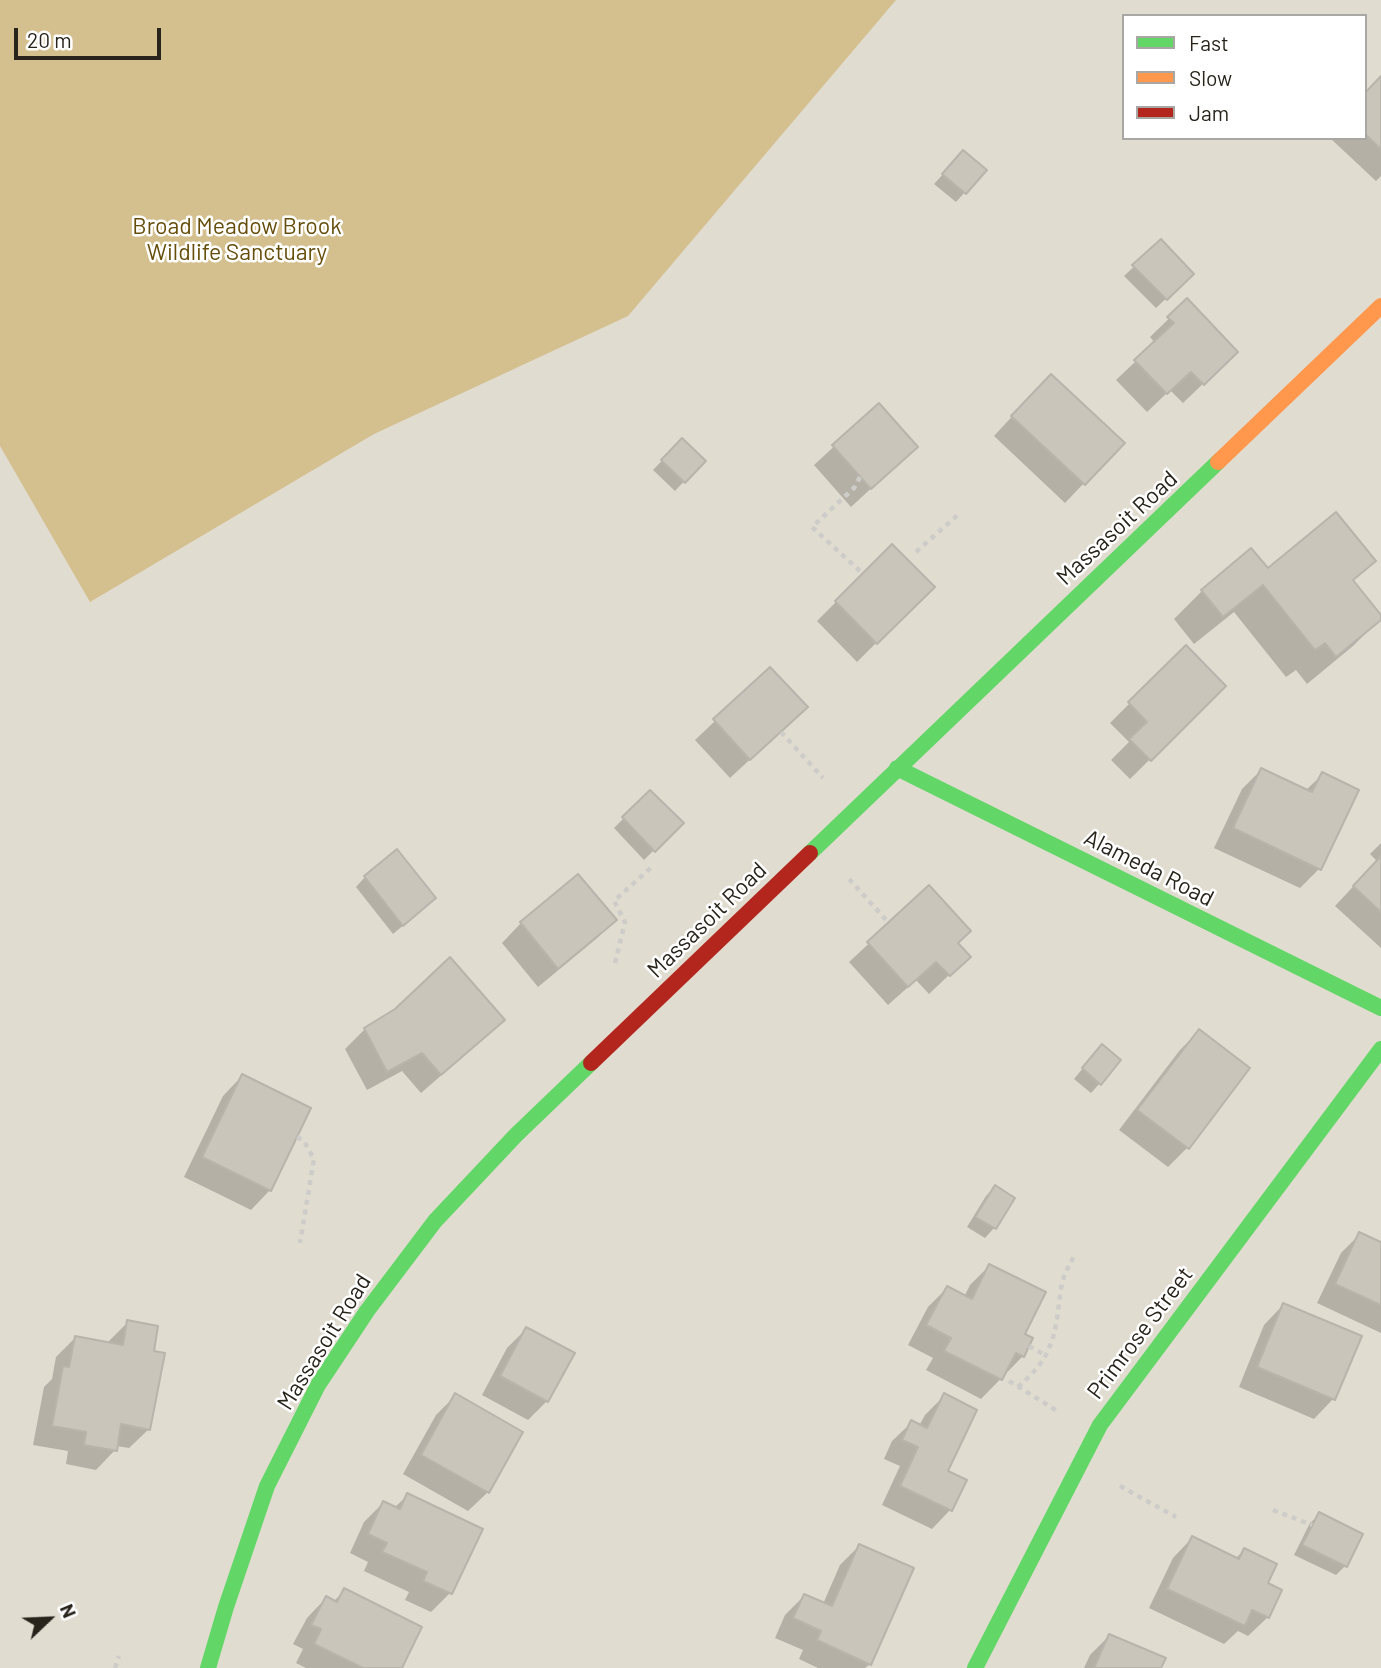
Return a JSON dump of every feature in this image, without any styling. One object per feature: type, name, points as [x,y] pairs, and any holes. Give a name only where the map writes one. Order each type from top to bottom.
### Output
[{"type":"main road","name":"Massasoit Road","points":[[208,1668],[267,1486],[318,1385],[374,1301],[435,1221],[516,1135],[1381,306]]},
{"type":"main road","name":"Alameda Road","points":[[898,768],[1381,1008]]},
{"type":"main road","name":"Primrose Street","points":[[975,1668],[1100,1425],[1381,1049]]},
{"type":"path","points":[[860,477],[854,488],[811,527],[862,573]]},
{"type":"path","points":[[916,552],[960,513]]},
{"type":"path","points":[[781,732],[853,811]]},
{"type":"path","points":[[817,845],[888,922]]},
{"type":"path","points":[[615,963],[625,922],[614,901],[654,865]]},
{"type":"path","points":[[297,1138],[304,1140],[314,1159],[300,1242]]},
{"type":"path","points":[[1018,1387],[1045,1355],[1056,1325],[1062,1285],[1076,1253]]},
{"type":"path","points":[[1029,1346],[1045,1355]]},
{"type":"path","points":[[1009,1381],[1095,1434]]},
{"type":"path","points":[[1129,1492],[1176,1517]]},
{"type":"path","points":[[1273,1510],[1312,1525]]},
{"type":"path","points":[[115,1668],[119,1656]]},
{"type":"green space","name":"Broad Meadow Brook Wildlife Sanctuary","points":[[0,0],[896,0],[628,316],[374,434],[90,602],[0,446]]},
{"type":"building","points":[[1381,76],[1381,149],[1367,136],[1367,91]]},
{"type":"building","points":[[963,150],[987,170],[966,194],[942,174]]},
{"type":"building","points":[[1161,239],[1194,274],[1167,300],[1132,265]]},
{"type":"building","points":[[1187,298],[1238,352],[1204,385],[1191,372],[1167,394],[1134,360],[1174,323],[1167,317]]},
{"type":"building","points":[[1051,374],[1125,443],[1085,485],[1011,416]]},
{"type":"building","points":[[879,403],[918,447],[871,489],[832,445]]},
{"type":"building","points":[[682,438],[706,461],[685,483],[661,460]]},
{"type":"building","points":[[1336,512],[1376,561],[1353,580],[1381,615],[1381,620],[1336,657],[1325,643],[1315,650],[1263,585],[1223,617],[1201,590],[1251,548],[1268,568]]},
{"type":"building","points":[[892,544],[935,587],[877,644],[835,601]]},
{"type":"building","points":[[1186,645],[1226,686],[1151,761],[1129,739],[1147,722],[1128,702]]},
{"type":"building","points":[[770,667],[808,707],[750,760],[713,719]]},
{"type":"building","points":[[1261,768],[1312,792],[1322,772],[1359,790],[1321,870],[1233,828]]},
{"type":"building","points":[[650,790],[684,823],[655,852],[622,817]]},
{"type":"building","points":[[397,849],[436,898],[403,926],[364,876]]},
{"type":"building","points":[[1381,856],[1381,912],[1353,886]]},
{"type":"building","points":[[578,874],[617,920],[558,969],[520,922]]},
{"type":"building","points":[[929,885],[971,931],[958,943],[971,957],[950,976],[936,962],[908,987],[867,942]]},
{"type":"building","points":[[450,957],[505,1020],[441,1075],[422,1053],[387,1072],[364,1028],[395,1009]]},
{"type":"building","points":[[1199,1029],[1250,1068],[1189,1149],[1137,1110]]},
{"type":"building","points":[[1102,1044],[1121,1060],[1101,1085],[1082,1068]]},
{"type":"building","points":[[242,1074],[311,1108],[271,1191],[202,1157]]},
{"type":"building","points":[[995,1185],[1015,1198],[996,1229],[975,1217]]},
{"type":"building","points":[[1359,1232],[1381,1242],[1381,1305],[1335,1284]]},
{"type":"building","points":[[989,1264],[1046,1292],[1025,1334],[1033,1338],[1024,1357],[1016,1353],[1002,1380],[944,1351],[951,1338],[926,1325],[947,1286],[972,1299]]},
{"type":"building","points":[[1283,1303],[1362,1336],[1335,1400],[1257,1367]]},
{"type":"building","points":[[127,1320],[158,1326],[154,1351],[165,1353],[150,1430],[121,1424],[117,1451],[84,1445],[86,1432],[52,1426],[63,1366],[69,1367],[75,1336],[123,1345]]},
{"type":"building","points":[[526,1327],[575,1353],[548,1402],[500,1376]]},
{"type":"building","points":[[455,1393],[523,1432],[489,1493],[421,1455]]},
{"type":"building","points":[[944,1393],[977,1410],[948,1471],[967,1480],[952,1511],[900,1486],[918,1447],[902,1440],[911,1420],[927,1428]]},
{"type":"building","points":[[407,1493],[483,1529],[452,1594],[423,1581],[427,1572],[382,1552],[387,1543],[368,1534],[383,1501],[400,1509]]},
{"type":"building","points":[[1319,1512],[1363,1534],[1347,1567],[1302,1545]]},
{"type":"building","points":[[1192,1536],[1239,1559],[1244,1548],[1277,1564],[1268,1583],[1282,1590],[1269,1618],[1252,1610],[1245,1626],[1167,1589]]},
{"type":"building","points":[[859,1544],[914,1568],[871,1665],[817,1640],[821,1631],[793,1618],[804,1594],[832,1606]]},
{"type":"building","points":[[344,1588],[422,1627],[402,1668],[363,1668],[314,1644],[321,1629],[311,1625],[326,1596],[337,1602]]},
{"type":"building","points":[[1109,1634],[1166,1658],[1161,1668],[1094,1668]]},
{"type":"traffic: fast","points":[[810,853],[1218,462]]},
{"type":"traffic: fast","points":[[897,768],[1381,1008]]},
{"type":"traffic: fast","points":[[975,1668],[1100,1425],[1381,1049]]},
{"type":"traffic: fast","points":[[208,1668],[267,1486],[318,1385],[367,1311],[435,1221],[516,1135],[591,1063]]},
{"type":"traffic: slow","points":[[1218,462],[1381,306]]},
{"type":"traffic: jam","points":[[591,1063],[810,853]]}]
